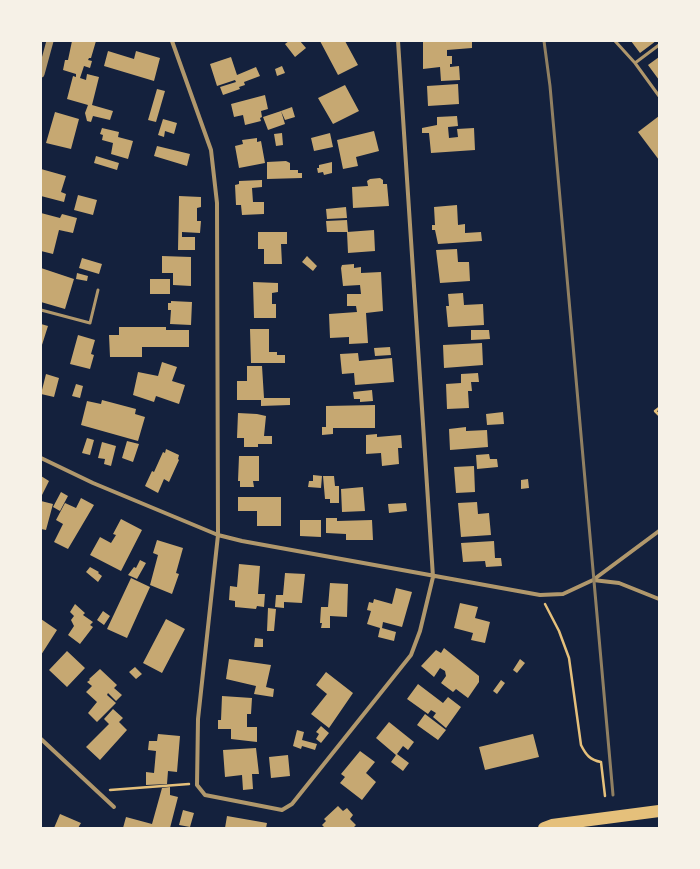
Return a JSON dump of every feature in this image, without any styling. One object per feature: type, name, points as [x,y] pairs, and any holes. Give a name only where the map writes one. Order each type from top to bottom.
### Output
[{"type":"highway","points":[[544,828],[552,825],[659,811]]},
{"type":"street","points":[[41,74],[50,41]]},
{"type":"street","points":[[172,41],[211,150],[217,203],[218,535],[198,720],[197,785],[205,795],[282,810],[292,804],[411,655],[420,631],[433,577],[398,41]]},
{"type":"street","points":[[41,458],[93,483],[218,535],[242,541],[433,577],[540,595],[563,594],[593,580],[659,531]]},
{"type":"street","points":[[593,580],[619,583],[659,599]]},
{"type":"street","points":[[41,739],[114,807]]},
{"type":"lane","points":[[615,41],[635,64],[659,96]]},
{"type":"lane","points":[[635,64],[659,46]]},
{"type":"lane","points":[[41,310],[90,323],[98,290]]},
{"type":"path","points":[[659,408],[655,411],[659,415]]},
{"type":"path","points":[[540,595],[559,631],[570,658],[581,745],[586,755],[594,761],[601,762],[605,796]]},
{"type":"path","points":[[96,791],[188,784],[197,785]]},
{"type":"building","points":[[72,41],[96,41],[91,58],[88,60],[92,61],[90,68],[84,66],[80,78],[86,80],[87,74],[99,77],[92,105],[113,111],[110,120],[93,116],[91,122],[87,121],[85,113],[88,105],[67,99],[73,76],[76,77],[76,74],[63,70],[65,60],[68,60]]},
{"type":"building","points":[[289,41],[300,41],[306,48],[295,57],[285,44]]},
{"type":"building","points":[[320,41],[345,41],[358,65],[338,75]]},
{"type":"building","points":[[423,41],[472,41],[472,48],[447,50],[447,56],[452,56],[452,64],[450,64],[450,67],[459,66],[460,80],[441,81],[440,67],[423,69]]},
{"type":"building","points":[[631,41],[656,41],[640,53]]},
{"type":"building","points":[[108,51],[134,59],[136,51],[160,58],[154,81],[104,66]]},
{"type":"building","points":[[231,57],[237,75],[256,67],[260,76],[244,82],[245,85],[239,87],[240,89],[223,95],[220,87],[236,82],[235,80],[217,86],[210,64]]},
{"type":"building","points":[[659,57],[659,80],[648,65]]},
{"type":"building","points":[[282,66],[285,73],[277,76],[275,69]]},
{"type":"building","points":[[458,84],[459,104],[428,106],[427,86]]},
{"type":"building","points":[[345,85],[359,111],[333,124],[318,98]]},
{"type":"building","points":[[157,89],[165,91],[156,122],[148,120]]},
{"type":"building","points":[[265,95],[268,109],[261,111],[261,121],[245,125],[243,115],[234,117],[231,104]]},
{"type":"building","points":[[292,107],[295,117],[285,120],[281,111]]},
{"type":"building","points":[[281,111],[285,124],[268,130],[263,117]]},
{"type":"building","points":[[55,112],[79,119],[71,149],[46,143]]},
{"type":"building","points":[[457,116],[458,126],[448,127],[449,138],[458,137],[457,129],[474,128],[475,150],[431,153],[429,133],[422,133],[422,128],[437,125],[437,117]]},
{"type":"building","points":[[659,116],[659,160],[638,132]]},
{"type":"building","points":[[163,119],[177,123],[174,134],[165,131],[164,137],[158,135]]},
{"type":"building","points":[[102,128],[119,132],[118,137],[133,141],[128,159],[111,154],[113,143],[102,140],[103,135],[100,134]]},
{"type":"building","points":[[374,131],[379,151],[356,157],[358,166],[343,169],[337,140]]},
{"type":"building","points":[[282,133],[283,145],[276,146],[274,134]]},
{"type":"building","points":[[330,133],[333,147],[314,151],[311,138]]},
{"type":"building","points":[[257,138],[257,142],[261,141],[265,163],[239,168],[235,146],[243,144],[242,140]]},
{"type":"building","points":[[157,146],[190,154],[187,166],[154,156]]},
{"type":"building","points":[[96,156],[119,163],[117,170],[94,163]]},
{"type":"building","points":[[286,161],[290,163],[290,170],[298,170],[298,173],[302,173],[302,178],[267,179],[267,162]]},
{"type":"building","points":[[332,162],[332,173],[324,175],[323,172],[318,173],[317,168],[319,168],[319,165]]},
{"type":"building","points":[[41,169],[66,176],[61,192],[66,194],[64,202],[41,196]]},
{"type":"building","points":[[380,178],[383,180],[383,184],[387,184],[389,206],[353,208],[352,187],[368,186],[367,181],[370,179]]},
{"type":"building","points":[[262,180],[262,187],[252,188],[253,202],[264,202],[264,214],[242,215],[241,205],[236,205],[235,185],[239,184],[239,181]]},
{"type":"building","points":[[78,195],[97,200],[93,215],[74,210]]},
{"type":"building","points":[[179,196],[201,197],[201,207],[197,208],[197,221],[201,221],[200,233],[182,232],[182,237],[195,237],[195,250],[178,250]]},
{"type":"building","points":[[457,205],[458,225],[465,224],[465,233],[481,232],[482,241],[438,244],[435,230],[432,230],[432,225],[435,225],[434,207]]},
{"type":"building","points":[[346,207],[347,218],[327,219],[326,209]]},
{"type":"building","points":[[41,213],[60,218],[62,214],[77,218],[73,233],[59,230],[53,254],[41,251]]},
{"type":"building","points":[[347,220],[348,232],[327,232],[326,221]]},
{"type":"building","points":[[374,230],[375,251],[348,253],[347,232]]},
{"type":"building","points":[[258,232],[287,232],[287,244],[281,244],[282,264],[264,264],[264,249],[258,249]]},
{"type":"building","points":[[457,249],[458,262],[469,262],[470,281],[440,283],[436,250]]},
{"type":"building","points":[[162,256],[191,257],[191,286],[173,285],[173,273],[162,273]]},
{"type":"building","points":[[307,256],[317,266],[313,271],[302,262]]},
{"type":"building","points":[[82,258],[102,264],[99,274],[79,268]]},
{"type":"building","points":[[354,264],[354,268],[361,267],[361,273],[381,272],[383,311],[366,313],[368,343],[349,344],[349,337],[330,338],[329,314],[357,312],[356,306],[347,306],[347,294],[361,294],[360,285],[343,286],[341,268],[342,265]]},
{"type":"building","points":[[41,268],[74,279],[65,309],[41,302]]},
{"type":"building","points":[[77,273],[88,276],[87,281],[76,279]]},
{"type":"building","points":[[150,279],[170,279],[170,294],[150,294]]},
{"type":"building","points":[[253,282],[278,283],[278,292],[272,293],[272,304],[276,304],[276,318],[254,318]]},
{"type":"building","points":[[463,293],[464,305],[483,304],[484,325],[448,327],[446,306],[449,306],[448,294]]},
{"type":"building","points":[[171,301],[192,302],[191,325],[170,324],[171,310],[168,310],[168,303],[171,303]]},
{"type":"building","points":[[41,324],[48,326],[41,348]]},
{"type":"building","points":[[119,327],[166,327],[166,330],[189,330],[189,347],[142,347],[142,357],[110,357],[109,335],[119,335]]},
{"type":"building","points":[[250,329],[269,329],[269,352],[277,352],[277,355],[285,355],[285,363],[251,363]]},
{"type":"building","points":[[471,330],[489,330],[490,339],[471,340]]},
{"type":"building","points":[[78,335],[95,340],[91,354],[94,355],[90,369],[70,364]]},
{"type":"building","points":[[482,343],[483,365],[444,368],[443,345]]},
{"type":"building","points":[[390,347],[391,355],[375,356],[374,348]]},
{"type":"building","points":[[358,353],[359,361],[392,358],[394,382],[355,385],[354,373],[342,374],[340,354]]},
{"type":"building","points":[[162,362],[177,367],[172,381],[185,385],[179,404],[156,396],[154,402],[133,395],[138,372],[158,376]]},
{"type":"building","points":[[247,366],[262,366],[264,398],[290,398],[290,405],[261,406],[261,400],[237,400],[237,381],[247,381]]},
{"type":"building","points":[[478,373],[479,382],[471,382],[472,391],[468,391],[469,408],[447,409],[446,384],[461,383],[461,374]]},
{"type":"building","points":[[46,374],[59,378],[54,397],[41,394]]},
{"type":"building","points":[[76,384],[83,386],[80,398],[72,396]]},
{"type":"building","points":[[372,390],[373,401],[360,402],[360,399],[354,399],[353,392]]},
{"type":"building","points":[[102,400],[136,409],[135,414],[145,417],[138,441],[81,425],[87,401],[101,404]]},
{"type":"building","points":[[375,405],[375,428],[333,428],[333,434],[322,435],[322,427],[326,427],[326,406]]},
{"type":"building","points":[[503,412],[504,424],[487,425],[486,414]]},
{"type":"building","points":[[238,413],[266,416],[264,436],[272,436],[272,444],[258,444],[258,447],[244,447],[244,438],[237,438]]},
{"type":"building","points":[[466,427],[466,431],[487,430],[488,447],[450,450],[449,429]]},
{"type":"building","points":[[377,434],[377,437],[401,435],[402,448],[398,448],[399,464],[382,466],[381,453],[366,454],[366,435]]},
{"type":"building","points":[[87,438],[94,440],[90,455],[82,453]]},
{"type":"building","points":[[127,441],[139,444],[133,462],[122,458]]},
{"type":"building","points":[[102,442],[116,446],[111,466],[104,464],[105,459],[98,458]]},
{"type":"building","points":[[166,449],[179,455],[179,460],[169,482],[164,479],[158,493],[145,486],[152,471],[154,472],[163,452],[165,453]]},
{"type":"building","points":[[489,454],[490,459],[497,459],[498,467],[477,469],[476,455]]},
{"type":"building","points":[[239,456],[259,456],[259,481],[253,481],[254,487],[240,487],[240,481],[238,481]]},
{"type":"building","points":[[474,466],[475,492],[456,493],[454,467]]},
{"type":"building","points":[[313,475],[322,476],[321,488],[308,487],[309,481],[313,481]]},
{"type":"building","points":[[41,476],[49,481],[41,497]]},
{"type":"building","points":[[323,476],[334,476],[335,486],[339,486],[339,503],[330,503],[330,499],[325,499]]},
{"type":"building","points":[[528,479],[529,488],[521,489],[521,480]]},
{"type":"building","points":[[363,487],[365,511],[342,512],[341,489]]},
{"type":"building","points":[[61,492],[68,496],[60,511],[53,507]]},
{"type":"building","points":[[238,497],[281,497],[281,526],[257,526],[257,511],[238,511]]},
{"type":"building","points":[[81,498],[94,505],[68,549],[54,542],[63,524],[56,520],[65,503],[76,508]]},
{"type":"building","points":[[41,501],[53,504],[46,530],[41,529]]},
{"type":"building","points":[[477,502],[478,514],[489,513],[491,535],[461,537],[458,503]]},
{"type":"building","points":[[406,503],[407,511],[389,513],[388,504]]},
{"type":"building","points":[[326,518],[337,518],[337,521],[372,520],[373,540],[346,540],[346,534],[326,533]]},
{"type":"building","points":[[121,519],[142,530],[121,571],[90,555],[100,537],[111,543],[116,535],[113,534]]},
{"type":"building","points":[[300,520],[321,520],[321,537],[300,536]]},
{"type":"building","points":[[157,540],[183,548],[176,573],[179,574],[172,594],[150,585],[158,555],[153,553]]},
{"type":"building","points":[[494,541],[495,558],[501,558],[502,566],[486,567],[485,561],[463,562],[461,543]]},
{"type":"building","points":[[140,560],[146,563],[137,579],[128,575],[134,567],[136,568]]},
{"type":"building","points":[[239,564],[260,566],[258,594],[265,594],[264,607],[257,606],[256,609],[235,607],[235,601],[229,600],[230,586],[237,587]]},
{"type":"building","points":[[90,567],[99,572],[98,573],[102,576],[98,582],[86,572]]},
{"type":"building","points":[[285,573],[305,574],[302,603],[284,602],[284,608],[275,607],[276,595],[283,595]]},
{"type":"building","points":[[131,578],[150,587],[127,638],[107,629]]},
{"type":"building","points":[[330,583],[348,584],[347,617],[330,616],[330,628],[321,628],[321,607],[328,607]]},
{"type":"building","points":[[396,588],[412,592],[402,627],[383,622],[382,628],[396,632],[394,641],[378,637],[380,628],[367,624],[371,611],[367,610],[369,602],[373,603],[374,599],[392,604]]},
{"type":"building","points":[[460,603],[478,607],[475,618],[490,622],[485,643],[471,640],[473,633],[454,628]]},
{"type":"building","points":[[75,604],[85,613],[83,615],[93,622],[90,625],[93,627],[80,644],[68,635],[74,626],[71,620],[74,616],[70,612]]},
{"type":"building","points":[[268,608],[276,609],[274,631],[267,631]]},
{"type":"building","points":[[103,611],[110,616],[104,625],[97,620]]},
{"type":"building","points":[[41,619],[57,630],[41,655]]},
{"type":"building","points":[[166,619],[185,629],[162,673],[143,663]]},
{"type":"building","points":[[255,638],[263,639],[263,647],[254,647]]},
{"type":"building","points":[[444,648],[479,676],[479,682],[468,698],[456,689],[453,692],[441,683],[446,676],[445,671],[440,668],[434,677],[421,666],[436,650],[441,653]]},
{"type":"building","points":[[67,651],[85,668],[67,687],[49,670]]},
{"type":"building","points":[[229,659],[271,665],[266,687],[274,689],[273,697],[254,694],[256,686],[226,679]]},
{"type":"building","points":[[520,659],[525,663],[517,673],[513,670]]},
{"type":"building","points":[[135,667],[142,674],[136,679],[129,672]]},
{"type":"building","points":[[100,669],[117,685],[114,688],[122,695],[116,701],[108,693],[107,695],[116,703],[97,722],[88,713],[97,702],[86,692],[92,686],[87,682]]},
{"type":"building","points":[[326,672],[353,693],[329,728],[311,714],[327,694],[316,685]]},
{"type":"building","points":[[501,680],[505,683],[497,694],[493,691]]},
{"type":"building","points":[[418,684],[443,703],[448,697],[461,707],[446,728],[433,717],[436,713],[431,710],[428,714],[407,699]]},
{"type":"building","points":[[222,696],[252,698],[251,714],[247,714],[247,727],[257,727],[257,742],[231,739],[231,729],[218,729],[218,720],[221,720]]},
{"type":"building","points":[[113,709],[123,718],[119,722],[127,730],[100,760],[86,747],[109,724],[104,719]]},
{"type":"building","points":[[425,714],[446,730],[438,740],[417,725]]},
{"type":"building","points":[[389,722],[414,742],[408,750],[403,746],[397,754],[409,763],[403,771],[391,762],[396,755],[376,738]]},
{"type":"building","points":[[321,726],[329,733],[321,743],[316,739],[319,734],[316,732]]},
{"type":"building","points":[[297,730],[304,732],[302,740],[317,744],[315,750],[302,746],[301,749],[293,746]]},
{"type":"building","points":[[158,734],[180,736],[177,772],[168,771],[167,784],[146,785],[146,772],[154,773],[156,751],[148,750],[149,741],[157,741]]},
{"type":"building","points":[[533,734],[539,757],[485,770],[479,747]]},
{"type":"building","points":[[256,748],[259,774],[252,774],[253,789],[243,790],[242,775],[225,777],[223,750]]},
{"type":"building","points":[[360,751],[375,762],[366,773],[376,782],[362,800],[340,783],[345,777],[341,774]]},
{"type":"building","points":[[288,755],[290,776],[271,778],[269,757]]},
{"type":"building","points":[[170,787],[170,795],[178,797],[170,828],[123,828],[126,817],[152,824],[162,788]]},
{"type":"building","points":[[338,806],[343,811],[347,808],[353,815],[350,819],[356,825],[353,828],[325,828],[322,825],[326,821],[324,819]]},
{"type":"building","points":[[183,810],[194,813],[190,827],[179,825]]},
{"type":"building","points":[[60,814],[81,823],[78,828],[54,828]]},
{"type":"building","points":[[227,816],[267,823],[266,828],[225,828]]},
{"type":"railway","points":[[544,41],[550,86],[613,795]]}]
